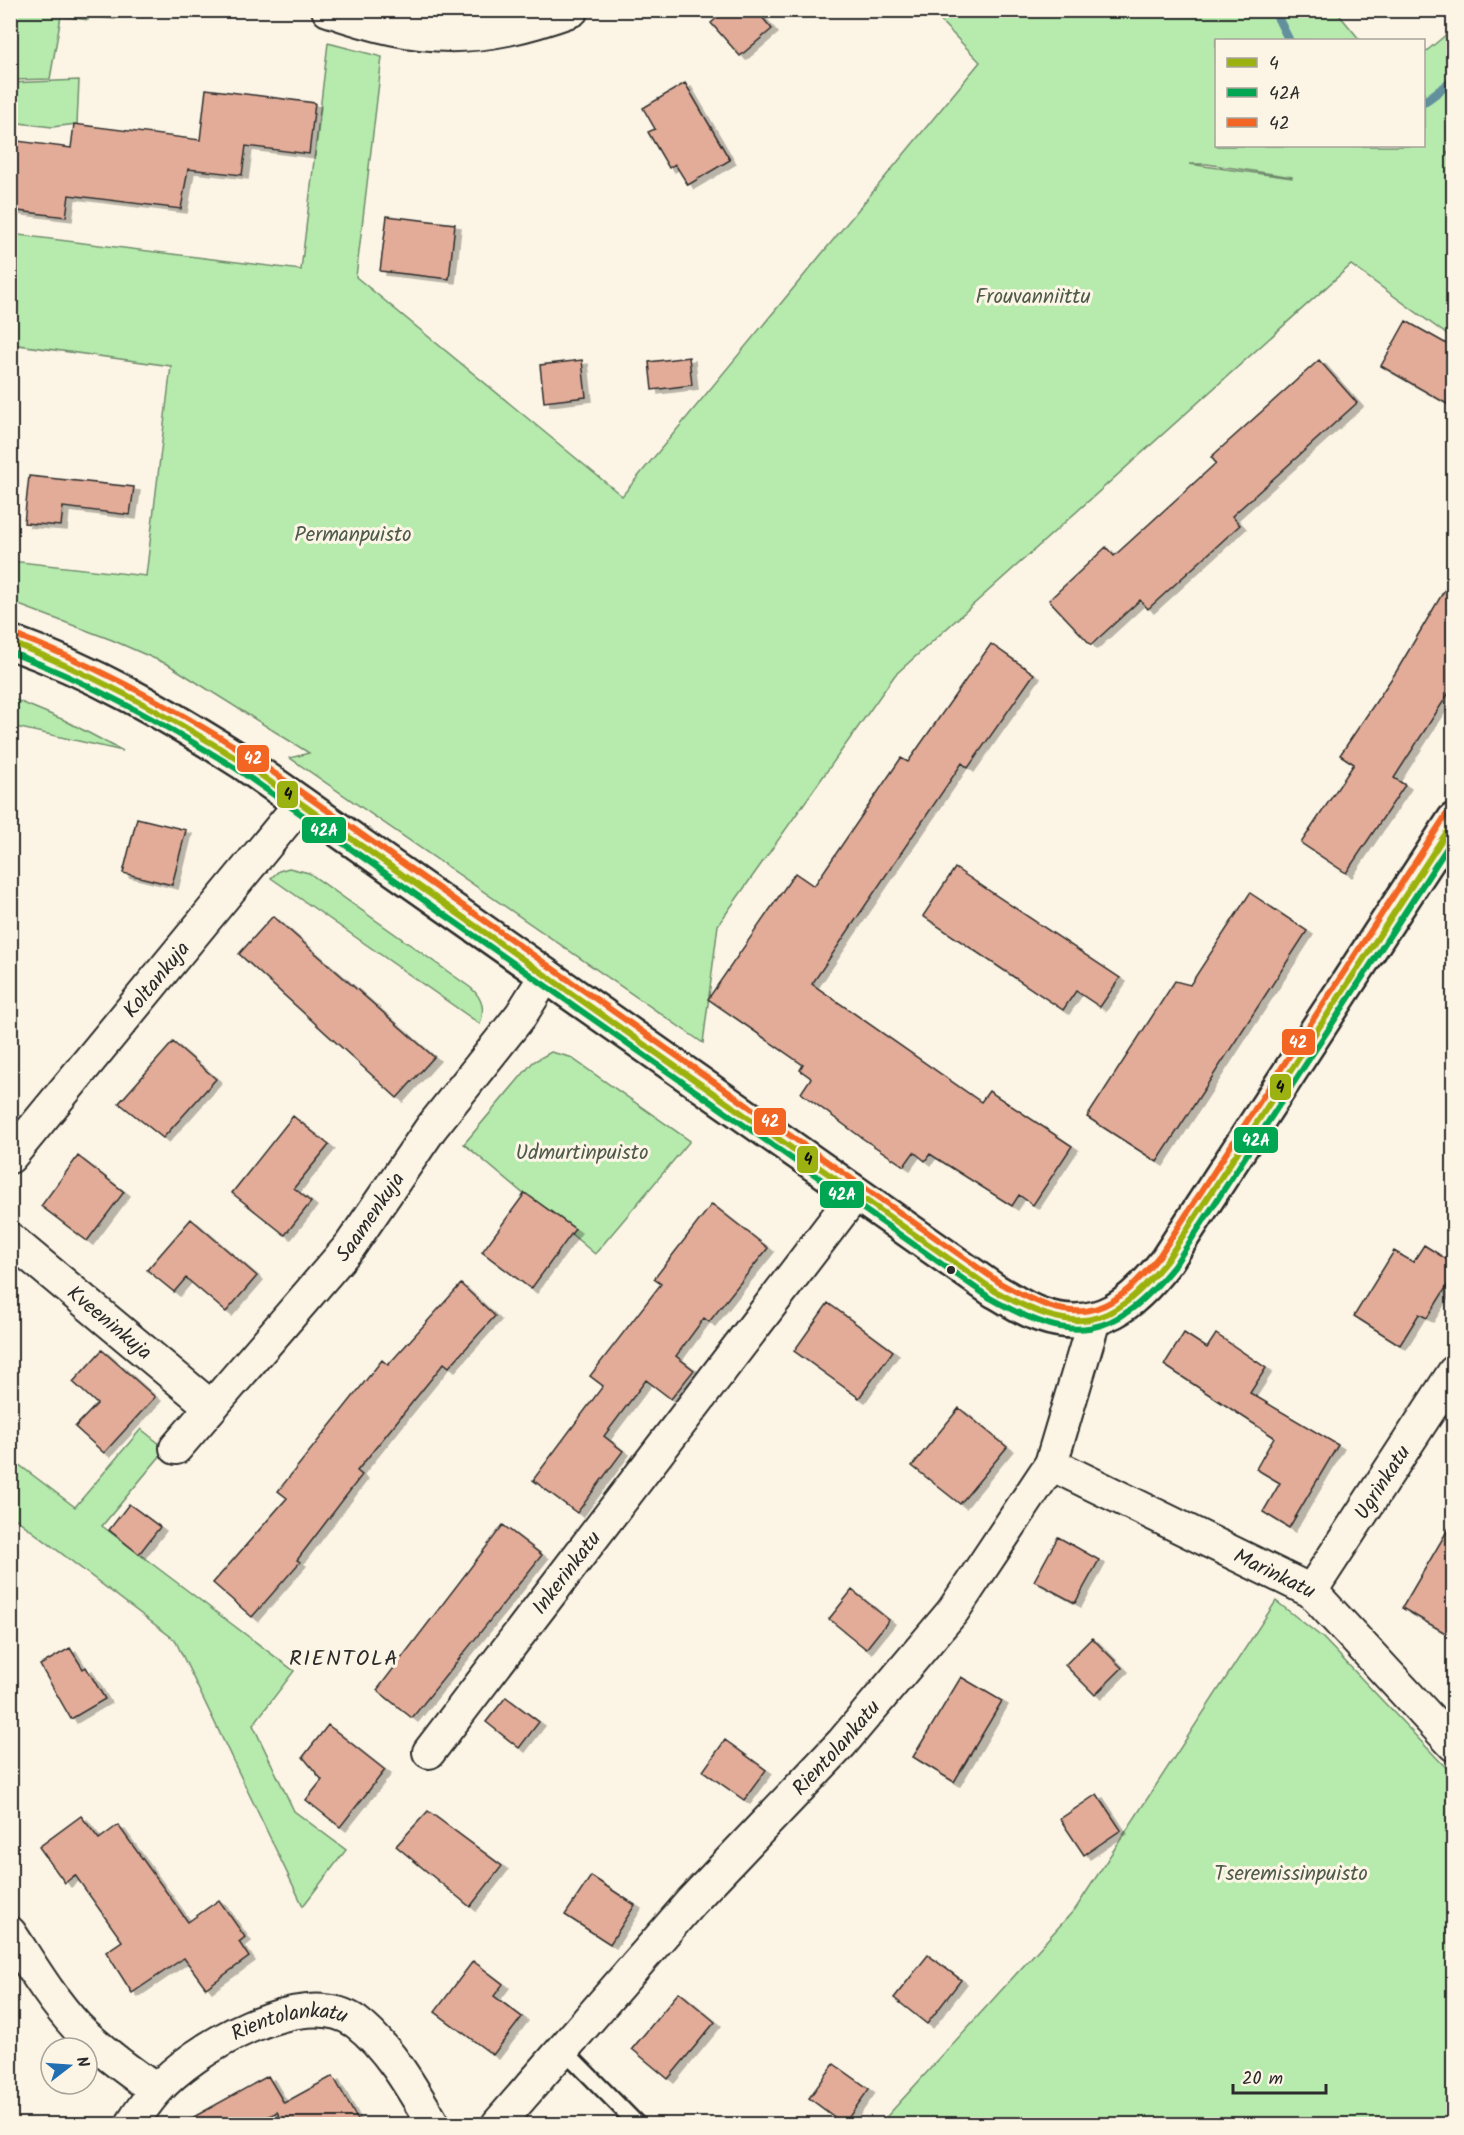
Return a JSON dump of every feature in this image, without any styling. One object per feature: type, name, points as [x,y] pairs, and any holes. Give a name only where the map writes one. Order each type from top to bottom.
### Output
[{"type":"street","points":[[328,10],[358,21],[435,37],[499,32],[536,23],[572,10]]},
{"type":"street","points":[[10,642],[69,664],[128,692],[242,762],[995,1291],[1030,1310],[1056,1319],[1094,1320],[1115,1312],[1136,1297],[1167,1260],[1454,820]]},
{"type":"street","name":"Koltankuja","points":[[10,1157],[301,803]]},
{"type":"street","name":"Saamenkuja","points":[[176,1448],[350,1246],[431,1128],[521,1014],[546,975]]},
{"type":"street","name":"Inkerinkatu","points":[[429,1752],[856,1193]]},
{"type":"street","name":"Kveeninkuja","points":[[10,1239],[210,1406]]},
{"type":"street","name":"Rientolankatu","points":[[498,2124],[691,1902],[842,1743],[946,1620],[1051,1464],[1094,1320]]},
{"type":"street","name":"Ugrinkatu","points":[[1311,1591],[1454,1372]]},
{"type":"street","name":"Marinkatu","points":[[1051,1464],[1311,1591],[1454,1745]]},
{"type":"street","points":[[10,1933],[32,1968],[76,2025],[99,2048],[156,2090]]},
{"type":"street","name":"Rientolankatu","points":[[132,2124],[156,2090],[195,2058],[237,2032],[285,2015],[311,2010],[335,2012],[355,2022],[373,2039],[405,2080],[433,2124]]},
{"type":"lane","points":[[563,2049],[637,2124]]},
{"type":"green space","points":[[16,10],[188,11],[187,16],[145,11],[143,17],[116,14],[115,19],[89,16],[88,20],[61,16],[50,79],[11,80],[11,28]]},
{"type":"green space","name":"Frouvanniittu","points":[[931,11],[1336,11],[1359,39],[1215,39],[1215,147],[1425,147],[1425,52],[1453,29],[1453,147],[1447,152],[1454,161],[1453,339],[1351,265],[895,675],[718,925],[703,1043],[290,758],[309,753],[169,665],[112,640],[11,602],[11,561],[146,576],[171,366],[11,344],[11,234],[301,270],[328,43],[382,57],[356,277],[622,496],[980,62]],"holes":[[[1189,164],[1207,164],[1292,178]]]},
{"type":"green space","points":[[79,80],[77,124],[52,127],[11,122],[10,83]]},
{"type":"green space","points":[[11,698],[64,720],[123,751],[11,726]]},
{"type":"green space","points":[[289,868],[309,873],[471,988],[482,1005],[480,1024],[271,878],[279,871]]},
{"type":"green space","name":"Udmurtinpuisto","points":[[551,1052],[570,1057],[690,1141],[595,1254],[464,1144],[533,1062]]},
{"type":"green space","points":[[141,1429],[166,1449],[102,1526],[294,1671],[253,1725],[294,1811],[346,1850],[303,1906],[175,1640],[11,1515],[10,1458],[75,1507]]},
{"type":"green space","name":"Tseremissinpuisto","points":[[1276,1601],[1323,1638],[1453,1775],[1453,2124],[880,2124],[1076,1908]]},
{"type":"building","points":[[726,10],[756,10],[772,29],[740,56],[711,23]]},
{"type":"building","points":[[685,83],[730,160],[688,185],[675,164],[669,168],[648,132],[655,129],[643,108]]},
{"type":"building","points":[[206,89],[315,103],[309,154],[246,146],[242,175],[188,169],[181,209],[69,195],[66,217],[10,210],[10,140],[71,148],[74,124],[200,140]]},
{"type":"building","points":[[387,216],[455,224],[449,279],[380,271]]},
{"type":"building","points":[[1406,321],[1454,348],[1454,408],[1381,366]]},
{"type":"building","points":[[689,357],[692,385],[652,390],[649,362]]},
{"type":"building","points":[[582,360],[586,397],[544,402],[540,365]]},
{"type":"building","points":[[1319,360],[1357,403],[1232,516],[1240,525],[1148,609],[1140,600],[1091,645],[1049,600],[1106,547],[1114,556],[1216,463],[1211,457]]},
{"type":"building","points":[[29,476],[134,487],[130,515],[63,507],[61,526],[24,523]]},
{"type":"building","points":[[1454,574],[1454,685],[1394,778],[1405,785],[1346,873],[1301,843],[1354,764],[1340,755],[1396,672]]},
{"type":"building","points":[[991,644],[1034,674],[968,768],[962,763],[812,984],[981,1102],[989,1091],[1072,1146],[1033,1205],[1019,1195],[1012,1206],[930,1154],[925,1161],[914,1152],[904,1166],[801,1093],[811,1078],[800,1070],[803,1065],[708,999],[795,873],[814,886],[901,758],[908,762]]},
{"type":"building","points":[[137,818],[186,830],[172,885],[123,873]]},
{"type":"building","points":[[955,868],[1120,978],[1100,1007],[1076,991],[1063,1010],[923,916]]},
{"type":"building","points":[[1250,893],[1307,931],[1157,1162],[1087,1117],[1175,981],[1190,985]]},
{"type":"building","points":[[273,916],[434,1057],[397,1098],[239,954]]},
{"type":"building","points":[[173,1042],[216,1079],[163,1138],[119,1103]]},
{"type":"building","points":[[293,1116],[329,1145],[294,1188],[311,1202],[285,1235],[232,1193]]},
{"type":"building","points":[[78,1156],[124,1192],[87,1241],[41,1206]]},
{"type":"building","points":[[525,1193],[575,1229],[531,1289],[482,1252]]},
{"type":"building","points":[[712,1204],[768,1248],[709,1322],[704,1318],[676,1356],[694,1370],[671,1399],[646,1380],[604,1436],[623,1451],[577,1513],[533,1480],[603,1386],[590,1376],[661,1284],[654,1279]]},
{"type":"building","points":[[191,1219],[257,1276],[226,1312],[186,1278],[174,1292],[147,1270]]},
{"type":"building","points":[[1424,1245],[1454,1264],[1454,1275],[1427,1318],[1419,1314],[1400,1345],[1354,1316],[1394,1251],[1413,1262]]},
{"type":"building","points":[[461,1284],[495,1316],[449,1367],[444,1363],[357,1471],[362,1475],[297,1560],[300,1562],[252,1617],[213,1583],[287,1498],[278,1491],[382,1360],[388,1365]]},
{"type":"building","points":[[828,1303],[893,1351],[859,1398],[794,1351]]},
{"type":"building","points":[[1184,1333],[1207,1348],[1216,1334],[1266,1368],[1250,1393],[1338,1445],[1289,1528],[1263,1512],[1280,1483],[1256,1469],[1274,1437],[1164,1365]]},
{"type":"building","points":[[102,1350],[155,1397],[104,1453],[75,1427],[97,1404],[73,1382]]},
{"type":"building","points":[[959,1408],[1007,1447],[960,1504],[912,1466]]},
{"type":"building","points":[[129,1504],[160,1527],[139,1554],[109,1530]]},
{"type":"building","points":[[1454,1519],[1454,1638],[1402,1608]]},
{"type":"building","points":[[503,1525],[542,1555],[412,1718],[377,1690]]},
{"type":"building","points":[[1058,1537],[1099,1560],[1075,1603],[1034,1581]]},
{"type":"building","points":[[852,1590],[889,1620],[866,1649],[829,1619]]},
{"type":"building","points":[[1092,1638],[1122,1668],[1095,1695],[1065,1665]]},
{"type":"building","points":[[70,1648],[83,1669],[86,1667],[105,1699],[71,1719],[40,1665]]},
{"type":"building","points":[[961,1677],[1002,1701],[954,1782],[913,1757]]},
{"type":"building","points":[[506,1697],[539,1722],[519,1748],[486,1722]]},
{"type":"building","points":[[328,1725],[385,1770],[340,1827],[306,1800],[322,1780],[303,1757]]},
{"type":"building","points":[[725,1740],[766,1770],[744,1800],[703,1771]]},
{"type":"building","points":[[1097,1794],[1121,1830],[1084,1855],[1060,1819]]},
{"type":"building","points":[[428,1811],[502,1866],[470,1907],[396,1846]]},
{"type":"building","points":[[81,1816],[99,1839],[118,1825],[188,1922],[219,1900],[245,1937],[239,1942],[249,1957],[206,1988],[184,1958],[132,1993],[106,1952],[122,1941],[75,1875],[65,1883],[39,1847]]},
{"type":"building","points":[[591,1876],[635,1905],[610,1944],[565,1915]]},
{"type":"building","points":[[928,1955],[961,1980],[927,2024],[894,1998]]},
{"type":"building","points":[[473,1961],[503,1984],[494,1996],[522,2017],[493,2055],[435,2012]]},
{"type":"building","points":[[679,1992],[715,2022],[668,2079],[632,2049]]},
{"type":"building","points":[[834,2064],[869,2089],[844,2124],[809,2098]]},
{"type":"building","points":[[268,2076],[284,2103],[333,2076],[360,2124],[284,2124],[277,2112],[255,2124],[181,2124]]},
{"type":"waterway","points":[[1274,10],[1288,39]]},
{"type":"waterway","points":[[1425,101],[1454,80]]},
{"type":"transit line","name":"42","points":[[13,634],[104,673],[247,754],[1000,1283],[1026,1297],[1069,1311],[1087,1311],[1105,1305],[1140,1278],[1160,1255],[1446,815]]},
{"type":"transit line","name":"4","points":[[10,642],[41,654],[129,696],[242,762],[995,1291],[1047,1315],[1069,1320],[1089,1319],[1108,1313],[1126,1302],[1167,1260],[1454,821]]},
{"type":"transit line","name":"42A","points":[[10,652],[126,705],[237,769],[990,1298],[1045,1323],[1069,1328],[1090,1328],[1111,1321],[1131,1309],[1152,1291],[1174,1266],[1454,837]]},
{"type":"district","name":"RIENTOLA","points":[[344,1657]]},
{"type":"park label","name":"Permanpuisto","points":[[353,534]]}]
